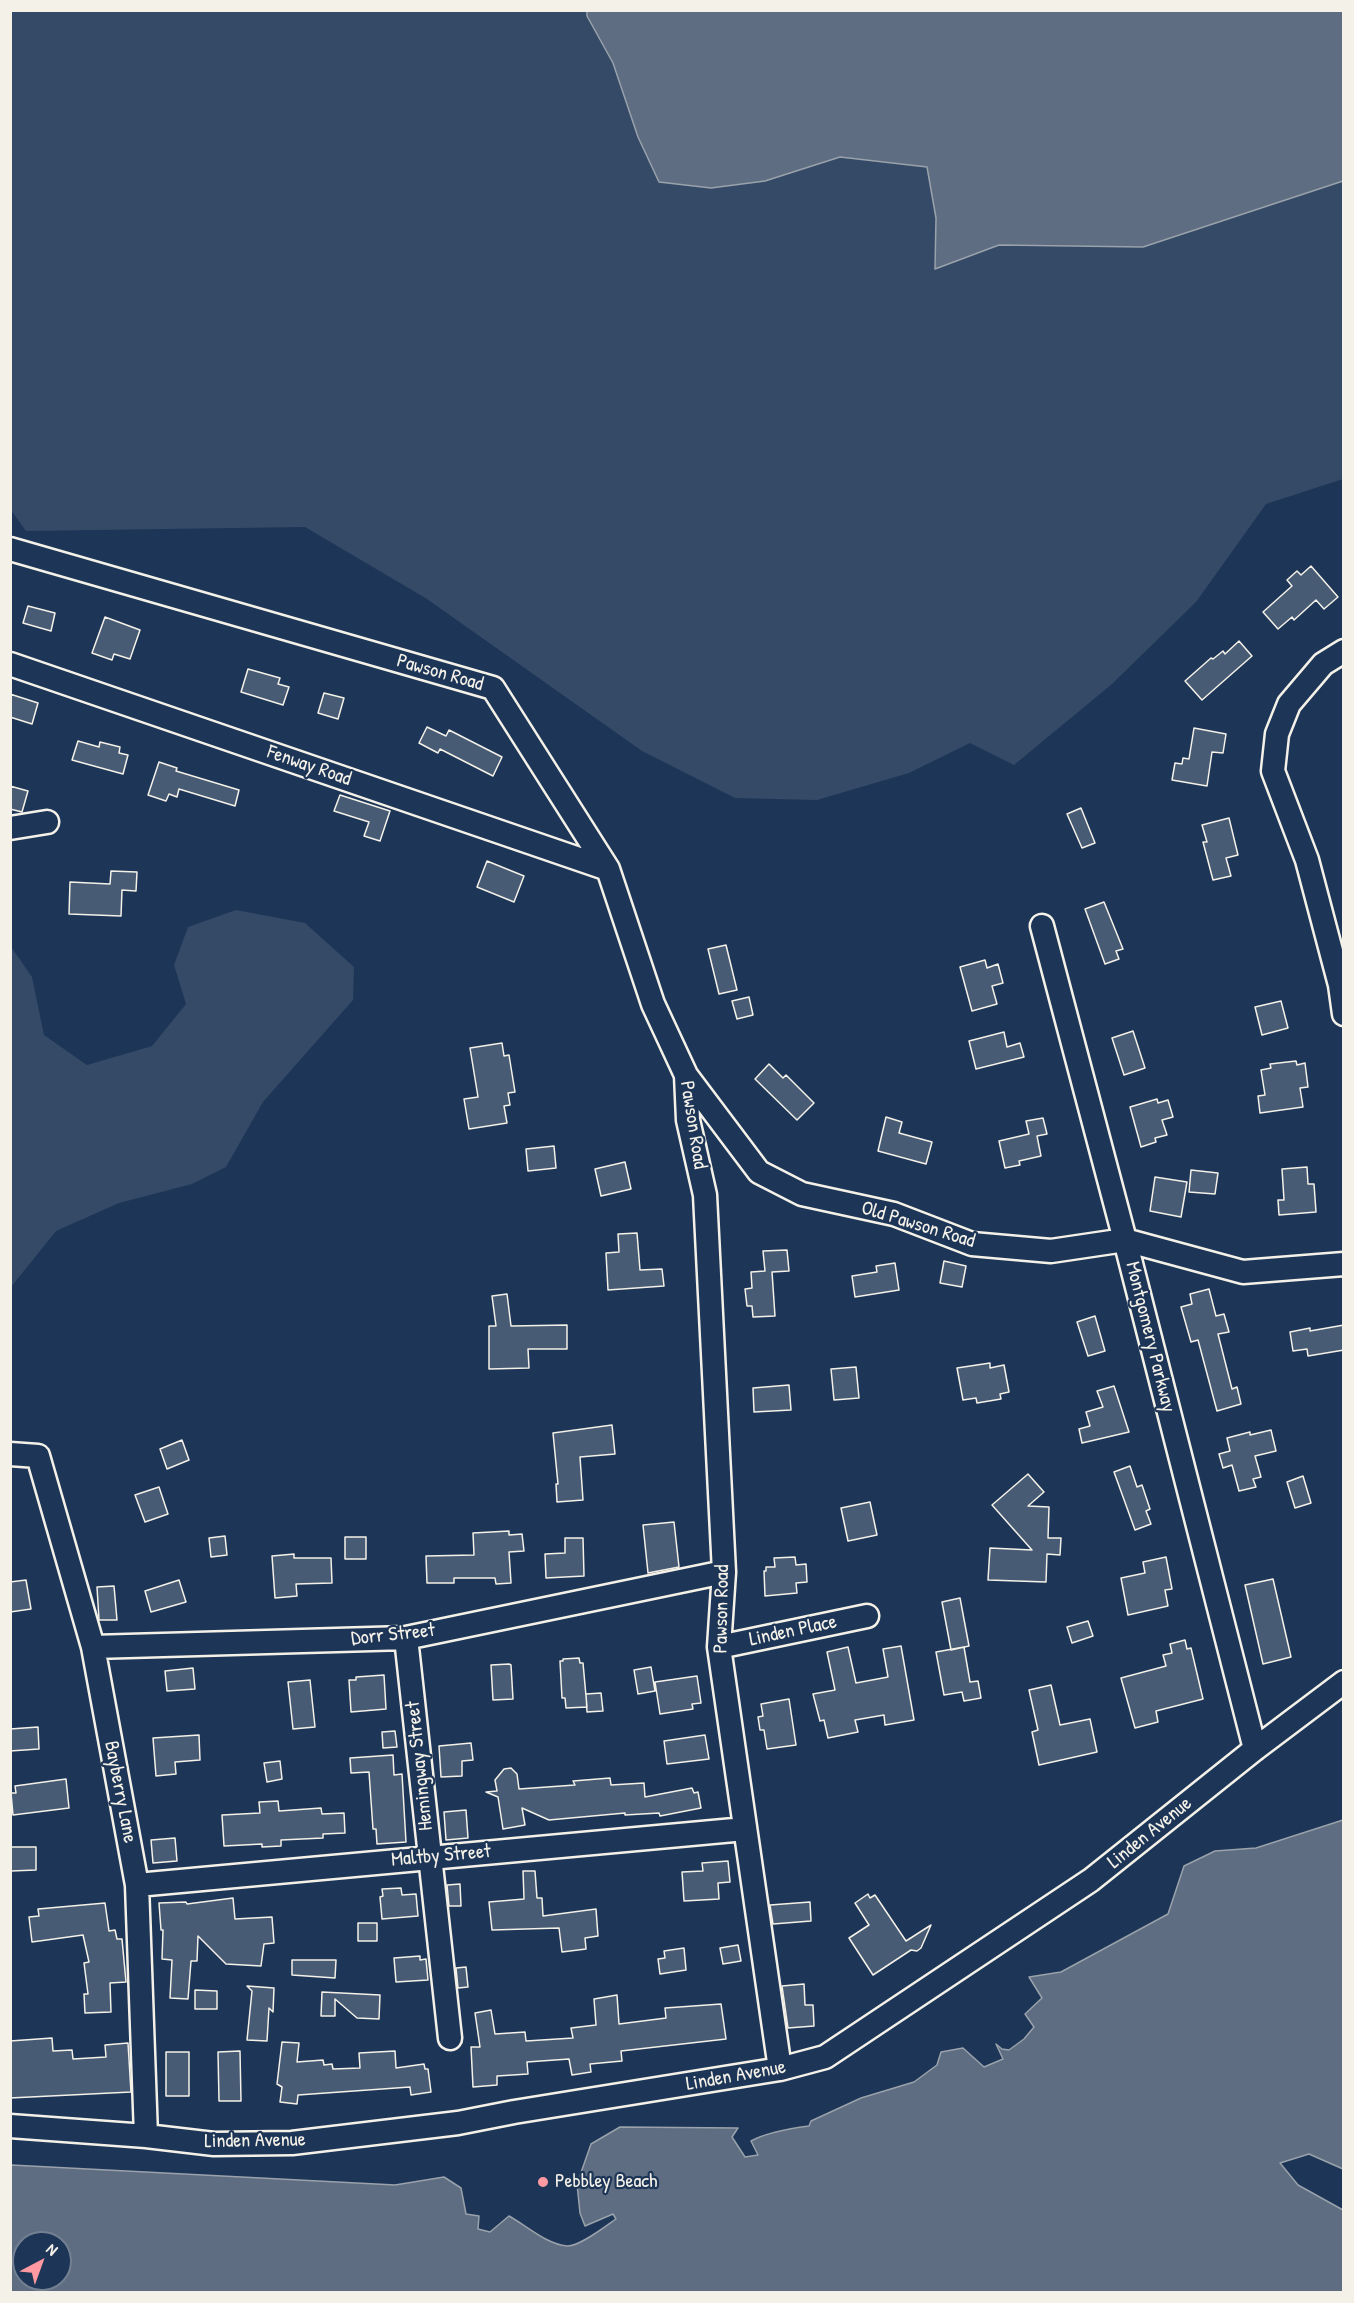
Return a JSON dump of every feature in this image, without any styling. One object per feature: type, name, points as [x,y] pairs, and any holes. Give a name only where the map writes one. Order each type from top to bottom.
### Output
[{"type":"street","name":"Pawson Road","points":[[10,549],[493,688],[608,869],[653,1004],[686,1075],[688,1120],[705,1195],[724,1572],[719,1647],[780,2069]]},
{"type":"street","points":[[1344,651],[1323,664],[1289,704],[1277,734],[1273,771],[1307,860],[1340,985],[1344,1014]]},
{"type":"street","name":"Fenway Road","points":[[10,664],[608,869]]},
{"type":"street","points":[[10,828],[47,822]]},
{"type":"street","name":"Montgomery Parkway","points":[[1042,927],[1125,1240],[1255,1749]]},
{"type":"street","name":"Old Pawson Road","points":[[686,1075],[759,1172],[802,1194],[894,1214],[972,1244],[1051,1251],[1125,1240],[1243,1272],[1344,1264]]},
{"type":"street","name":"Bayberry Lane","points":[[10,1454],[38,1456],[93,1647],[137,1885],[146,2136]]},
{"type":"street","name":"Dorr Street","points":[[93,1647],[406,1638],[724,1572]]},
{"type":"street","name":"Linden Place","points":[[719,1647],[867,1616]]},
{"type":"street","name":"Hemingway Street","points":[[406,1638],[450,2038]]},
{"type":"street","name":"Linden Avenue","points":[[10,2126],[146,2136],[214,2144],[292,2143],[458,2123],[780,2069],[825,2057],[1091,1880],[1255,1749],[1344,1682]]},
{"type":"street","name":"Maltby Street","points":[[137,1885],[745,1829]]},
{"type":"shaded area","points":[[11,11],[587,11],[587,16],[613,63],[638,137],[711,188],[765,181],[840,157],[927,167],[936,218],[935,269],[999,245],[1143,247],[1343,181],[1343,479],[1266,504],[1196,602],[1112,684],[1014,765],[970,743],[909,773],[817,800],[735,798],[642,751],[427,599],[305,527],[26,531],[11,510]]},
{"type":"shaded area","points":[[587,11],[1343,11],[1343,181],[1143,247],[999,245],[935,269],[936,218],[927,167],[840,157],[765,181],[711,188],[659,182],[638,137],[613,63],[587,16]]},
{"type":"shaded area","points":[[236,910],[305,923],[354,967],[353,1000],[263,1102],[226,1167],[192,1184],[119,1203],[56,1231],[11,1287],[11,947],[32,977],[44,1035],[87,1065],[152,1046],[186,1004],[174,965],[188,927]]},
{"type":"shaded area","points":[[1343,1820],[1343,2169],[1309,2154],[1280,2163],[1298,2185],[1343,2210],[1343,2292],[11,2292],[11,2165],[395,2185],[444,2177],[461,2188],[466,2214],[479,2216],[478,2229],[490,2232],[509,2216],[559,2245],[567,2246],[578,2243],[616,2219],[613,2214],[585,2226],[580,2213],[577,2184],[591,2144],[620,2127],[738,2128],[732,2137],[745,2157],[758,2155],[751,2141],[772,2133],[809,2126],[811,2121],[861,2098],[914,2082],[937,2065],[941,2052],[963,2048],[984,2067],[1003,2059],[996,2044],[1002,2049],[1009,2050],[1024,2039],[1034,2027],[1025,2014],[1042,1998],[1029,1977],[1061,1972],[1168,1914],[1184,1866],[1215,1851],[1256,1848]]},
{"type":"building","points":[[1311,566],[1338,597],[1324,609],[1316,600],[1294,620],[1292,617],[1278,629],[1263,612],[1292,586],[1287,580],[1297,571],[1301,575]]},
{"type":"building","points":[[28,606],[55,613],[51,631],[23,623]]},
{"type":"building","points":[[105,617],[140,630],[130,659],[114,654],[112,660],[92,653]]},
{"type":"building","points":[[1239,641],[1252,656],[1202,700],[1185,681],[1211,658],[1213,659],[1223,651],[1225,654]]},
{"type":"building","points":[[248,669],[280,678],[278,684],[289,687],[283,705],[241,692]]},
{"type":"building","points":[[324,693],[344,698],[338,719],[318,713]]},
{"type":"building","points":[[10,694],[38,703],[32,724],[10,717]]},
{"type":"building","points":[[427,727],[446,736],[449,730],[502,757],[493,776],[440,749],[438,753],[419,743]]},
{"type":"building","points":[[1194,728],[1226,734],[1223,753],[1212,752],[1207,786],[1172,780],[1175,763],[1182,764],[1183,758],[1189,759]]},
{"type":"building","points":[[78,741],[99,747],[100,742],[120,747],[119,753],[128,755],[123,774],[72,760]]},
{"type":"building","points":[[159,762],[177,768],[176,771],[239,790],[235,806],[179,789],[177,797],[169,794],[166,801],[148,795]]},
{"type":"building","points":[[10,786],[28,791],[22,812],[10,809]]},
{"type":"building","points":[[340,795],[390,811],[380,841],[364,836],[369,822],[334,811]]},
{"type":"building","points":[[1081,808],[1095,843],[1082,848],[1067,814]]},
{"type":"building","points":[[1229,818],[1238,855],[1226,858],[1231,876],[1213,880],[1203,842],[1207,842],[1202,825]]},
{"type":"building","points":[[487,861],[524,876],[514,902],[477,887]]},
{"type":"building","points":[[111,871],[137,872],[136,891],[122,890],[121,916],[69,914],[70,882],[110,884]]},
{"type":"building","points":[[1104,902],[1123,949],[1116,951],[1119,959],[1105,964],[1085,909]]},
{"type":"building","points":[[726,945],[737,990],[719,994],[708,949]]},
{"type":"building","points":[[985,960],[987,968],[998,964],[1003,983],[992,986],[997,1004],[972,1011],[960,967]]},
{"type":"building","points":[[749,997],[753,1015],[737,1019],[732,1001]]},
{"type":"building","points":[[1281,1001],[1288,1028],[1262,1035],[1255,1007]]},
{"type":"building","points":[[1133,1031],[1145,1068],[1124,1075],[1112,1038]]},
{"type":"building","points":[[1004,1032],[1007,1047],[1020,1043],[1024,1057],[976,1069],[969,1041]]},
{"type":"building","points":[[502,1043],[504,1056],[509,1055],[515,1092],[508,1093],[510,1105],[504,1106],[507,1123],[469,1129],[464,1099],[478,1097],[470,1048]]},
{"type":"building","points":[[1296,1061],[1297,1065],[1305,1063],[1308,1087],[1300,1088],[1303,1107],[1260,1113],[1258,1096],[1265,1095],[1261,1070],[1271,1068],[1270,1064]]},
{"type":"building","points":[[769,1064],[783,1078],[786,1075],[814,1103],[797,1120],[755,1079]]},
{"type":"building","points":[[1157,1099],[1158,1103],[1168,1100],[1173,1117],[1162,1120],[1167,1135],[1155,1138],[1156,1142],[1141,1147],[1130,1107]]},
{"type":"building","points":[[886,1117],[902,1122],[899,1133],[932,1142],[926,1164],[878,1151]]},
{"type":"building","points":[[1043,1118],[1047,1134],[1037,1136],[1041,1156],[1019,1161],[1020,1165],[1005,1168],[999,1141],[1029,1134],[1026,1121]]},
{"type":"building","points":[[554,1146],[556,1168],[528,1171],[526,1149]]},
{"type":"building","points":[[625,1162],[631,1189],[601,1196],[595,1169]]},
{"type":"building","points":[[1307,1167],[1308,1184],[1314,1184],[1316,1212],[1279,1215],[1278,1200],[1284,1200],[1282,1169]]},
{"type":"building","points":[[1191,1170],[1218,1173],[1215,1194],[1189,1192]]},
{"type":"building","points":[[1155,1177],[1187,1182],[1181,1217],[1150,1211]]},
{"type":"building","points":[[637,1233],[640,1270],[662,1269],[664,1286],[608,1290],[606,1253],[619,1252],[618,1234]]},
{"type":"building","points":[[787,1250],[789,1271],[772,1272],[775,1316],[753,1317],[752,1306],[747,1306],[745,1289],[752,1288],[751,1272],[765,1271],[763,1251]]},
{"type":"building","points":[[944,1261],[966,1266],[962,1287],[940,1283]]},
{"type":"building","points":[[895,1263],[899,1290],[855,1297],[852,1276],[877,1272],[876,1266]]},
{"type":"building","points":[[1209,1289],[1216,1316],[1224,1314],[1229,1332],[1218,1334],[1232,1389],[1237,1387],[1241,1404],[1217,1411],[1198,1340],[1191,1342],[1181,1307],[1192,1304],[1190,1294]]},
{"type":"building","points":[[507,1294],[511,1326],[567,1325],[567,1349],[528,1349],[529,1368],[489,1369],[489,1326],[496,1326],[492,1296]]},
{"type":"building","points":[[1095,1316],[1105,1351],[1088,1356],[1077,1322]]},
{"type":"building","points":[[1344,1325],[1344,1350],[1308,1356],[1307,1349],[1293,1351],[1290,1332]]},
{"type":"building","points":[[990,1363],[990,1368],[1004,1365],[1009,1392],[1000,1394],[1001,1399],[977,1403],[976,1398],[963,1400],[957,1368]]},
{"type":"building","points":[[856,1367],[859,1398],[834,1400],[831,1369]]},
{"type":"building","points":[[789,1385],[791,1410],[754,1412],[753,1388]]},
{"type":"building","points":[[1114,1386],[1129,1432],[1082,1443],[1079,1429],[1090,1426],[1086,1412],[1103,1407],[1097,1391]]},
{"type":"building","points":[[612,1425],[615,1454],[580,1457],[583,1500],[557,1502],[556,1484],[558,1484],[553,1433]]},
{"type":"building","points":[[1271,1430],[1276,1451],[1255,1456],[1261,1477],[1253,1479],[1256,1487],[1239,1491],[1232,1465],[1223,1468],[1219,1454],[1230,1451],[1227,1438]]},
{"type":"building","points":[[182,1440],[189,1460],[167,1469],[160,1449]]},
{"type":"building","points":[[1130,1466],[1137,1487],[1142,1485],[1150,1509],[1146,1511],[1151,1524],[1135,1530],[1114,1472]]},
{"type":"building","points":[[1028,1474],[1044,1492],[1028,1506],[1049,1507],[1048,1538],[1061,1538],[1060,1555],[1047,1554],[1046,1582],[988,1580],[990,1548],[1032,1550],[992,1505]]},
{"type":"building","points":[[1303,1476],[1311,1503],[1295,1508],[1287,1482]]},
{"type":"building","points":[[159,1487],[168,1514],[145,1522],[135,1495]]},
{"type":"building","points":[[870,1502],[877,1535],[848,1541],[841,1508]]},
{"type":"building","points":[[674,1522],[679,1567],[648,1573],[643,1525]]},
{"type":"building","points":[[509,1531],[509,1535],[522,1534],[524,1551],[509,1552],[511,1583],[496,1584],[495,1578],[454,1578],[454,1583],[427,1583],[426,1556],[474,1555],[473,1533]]},
{"type":"building","points":[[225,1536],[227,1555],[211,1557],[209,1538]]},
{"type":"building","points":[[345,1537],[366,1537],[366,1559],[345,1559]]},
{"type":"building","points":[[565,1538],[583,1538],[584,1576],[546,1578],[545,1554],[565,1553]]},
{"type":"building","points":[[294,1554],[294,1558],[331,1558],[332,1583],[296,1584],[297,1596],[275,1598],[272,1556]]},
{"type":"building","points":[[795,1557],[796,1565],[806,1564],[807,1582],[796,1583],[797,1593],[765,1596],[764,1571],[766,1567],[775,1567],[774,1558]]},
{"type":"building","points":[[1166,1557],[1172,1589],[1165,1590],[1168,1606],[1128,1615],[1121,1578],[1145,1573],[1143,1562]]},
{"type":"building","points":[[1273,1579],[1291,1657],[1263,1664],[1245,1585]]},
{"type":"building","points":[[26,1580],[31,1609],[10,1612],[10,1582]]},
{"type":"building","points":[[179,1580],[186,1602],[151,1612],[145,1591]]},
{"type":"building","points":[[114,1586],[117,1620],[99,1620],[97,1587]]},
{"type":"building","points":[[960,1598],[969,1646],[951,1650],[942,1602]]},
{"type":"building","points":[[1088,1621],[1093,1636],[1072,1643],[1067,1627]]},
{"type":"building","points":[[1185,1640],[1187,1649],[1191,1648],[1203,1699],[1156,1711],[1158,1722],[1135,1728],[1121,1678],[1166,1666],[1163,1655],[1172,1653],[1170,1644]]},
{"type":"building","points":[[901,1646],[914,1720],[885,1725],[884,1715],[855,1720],[858,1732],[828,1738],[824,1720],[820,1721],[813,1694],[835,1690],[827,1652],[848,1647],[856,1683],[888,1677],[883,1649]]},
{"type":"building","points":[[964,1647],[970,1682],[978,1681],[981,1698],[964,1701],[962,1692],[944,1695],[936,1652]]},
{"type":"building","points":[[579,1658],[580,1663],[583,1663],[587,1707],[566,1708],[565,1698],[562,1698],[560,1661]]},
{"type":"building","points":[[491,1665],[511,1665],[513,1699],[493,1700]]},
{"type":"building","points":[[651,1667],[655,1691],[638,1694],[634,1670]]},
{"type":"building","points":[[193,1668],[195,1689],[167,1691],[165,1671]]},
{"type":"building","points":[[384,1675],[386,1709],[351,1712],[349,1680],[356,1680],[356,1677]]},
{"type":"building","points":[[697,1676],[701,1703],[692,1704],[693,1709],[660,1714],[655,1682]]},
{"type":"building","points":[[310,1680],[315,1727],[293,1729],[288,1682]]},
{"type":"building","points":[[1051,1685],[1060,1725],[1090,1719],[1097,1752],[1039,1765],[1032,1732],[1038,1730],[1029,1690]]},
{"type":"building","points":[[601,1693],[603,1711],[587,1712],[586,1694]]},
{"type":"building","points":[[789,1699],[796,1745],[767,1749],[764,1730],[760,1730],[758,1717],[763,1716],[761,1704]]},
{"type":"building","points":[[38,1727],[39,1749],[10,1751],[10,1729]]},
{"type":"building","points":[[395,1731],[397,1747],[383,1748],[382,1732]]},
{"type":"building","points":[[199,1735],[200,1760],[175,1762],[176,1774],[156,1776],[153,1738]]},
{"type":"building","points":[[705,1735],[709,1759],[667,1764],[664,1741]]},
{"type":"building","points":[[471,1743],[473,1760],[462,1761],[462,1776],[441,1777],[439,1746]]},
{"type":"building","points":[[393,1755],[394,1775],[402,1774],[406,1842],[377,1844],[376,1829],[373,1829],[369,1772],[351,1773],[350,1758]]},
{"type":"building","points":[[280,1761],[282,1779],[267,1782],[264,1763]]},
{"type":"building","points":[[511,1768],[517,1774],[519,1789],[575,1785],[573,1781],[610,1778],[611,1785],[644,1783],[645,1797],[692,1788],[694,1793],[698,1792],[701,1808],[660,1816],[659,1813],[625,1815],[625,1813],[549,1820],[522,1808],[525,1825],[503,1829],[498,1797],[486,1792],[497,1791],[495,1780],[504,1769]]},
{"type":"building","points":[[66,1779],[69,1808],[13,1815],[11,1793],[16,1793],[15,1786]]},
{"type":"building","points":[[278,1801],[279,1811],[321,1808],[322,1814],[344,1813],[345,1833],[323,1834],[323,1838],[281,1840],[281,1846],[262,1847],[262,1844],[224,1846],[222,1815],[260,1813],[259,1802]]},
{"type":"building","points":[[466,1810],[468,1838],[446,1840],[444,1812]]},
{"type":"building","points":[[175,1838],[177,1861],[153,1863],[151,1840]]},
{"type":"building","points":[[10,1847],[36,1847],[36,1870],[11,1871]]},
{"type":"building","points":[[728,1861],[730,1882],[718,1883],[719,1899],[684,1901],[682,1872],[703,1871],[702,1863]]},
{"type":"building","points":[[523,1871],[535,1871],[537,1898],[542,1898],[543,1916],[596,1909],[598,1936],[585,1938],[586,1949],[562,1952],[559,1928],[492,1930],[489,1902],[524,1899]]},
{"type":"building","points":[[460,1884],[461,1906],[449,1906],[447,1885]]},
{"type":"building","points":[[401,1888],[402,1895],[416,1894],[418,1916],[382,1919],[380,1897],[383,1896],[382,1889]]},
{"type":"building","points":[[868,1894],[870,1898],[875,1895],[906,1941],[931,1925],[921,1948],[917,1951],[911,1950],[873,1975],[849,1938],[869,1925],[855,1903]]},
{"type":"building","points":[[233,1898],[235,1919],[272,1917],[274,1943],[264,1944],[261,1966],[226,1964],[198,1936],[197,1961],[191,1961],[188,1999],[170,1998],[172,1960],[162,1959],[163,1930],[161,1930],[159,1903],[186,1902],[187,1904]]},
{"type":"building","points":[[810,1902],[811,1921],[773,1924],[770,1905]]},
{"type":"building","points":[[105,1903],[109,1931],[115,1930],[117,1939],[122,1939],[126,1982],[110,1983],[111,2012],[85,2013],[84,1994],[88,1994],[84,1963],[89,1962],[83,1935],[32,1942],[29,1917],[39,1916],[38,1909]]},
{"type":"building","points":[[358,1923],[377,1923],[377,1941],[358,1941]]},
{"type":"building","points":[[738,1945],[741,1961],[723,1964],[720,1948]]},
{"type":"building","points":[[684,1948],[686,1970],[660,1974],[658,1959],[665,1958],[664,1951]]},
{"type":"building","points":[[420,1956],[420,1960],[426,1959],[428,1980],[396,1982],[394,1958]]},
{"type":"building","points":[[292,1960],[336,1960],[335,1978],[292,1975]]},
{"type":"building","points":[[466,1967],[468,1987],[458,1988],[456,1968]]},
{"type":"building","points":[[804,1984],[805,2005],[813,2005],[814,2026],[788,2028],[782,1986]]},
{"type":"building","points":[[247,1986],[274,1988],[273,2012],[269,2008],[267,2041],[247,2040],[252,1991]]},
{"type":"building","points":[[195,1990],[217,1991],[217,2009],[195,2009]]},
{"type":"building","points":[[322,1992],[380,1995],[379,2019],[357,2018],[335,1999],[335,2016],[321,2016]]},
{"type":"building","points":[[617,1995],[619,2024],[666,2018],[665,2008],[721,2004],[726,2039],[621,2051],[622,2061],[590,2064],[591,2072],[572,2075],[569,2059],[527,2062],[528,2074],[497,2076],[497,2085],[473,2087],[471,2047],[480,2047],[475,2013],[491,2010],[495,2034],[525,2032],[526,2041],[573,2038],[571,2028],[596,2025],[594,1999]]},
{"type":"building","points":[[52,2038],[53,2051],[72,2050],[73,2059],[106,2057],[105,2045],[128,2043],[131,2092],[10,2098],[10,2041]]},
{"type":"building","points":[[282,2042],[299,2043],[297,2062],[323,2060],[324,2065],[332,2064],[333,2069],[360,2068],[359,2053],[395,2051],[396,2068],[424,2064],[425,2069],[428,2069],[431,2092],[411,2095],[410,2087],[298,2095],[297,2104],[280,2102],[282,2087],[277,2084]]},
{"type":"building","points":[[240,2051],[241,2101],[219,2101],[218,2052]]},
{"type":"building","points":[[166,2052],[189,2052],[189,2096],[166,2096]]},
{"type":"place","name":"Pebbley Beach","points":[[543,2182]]}]
